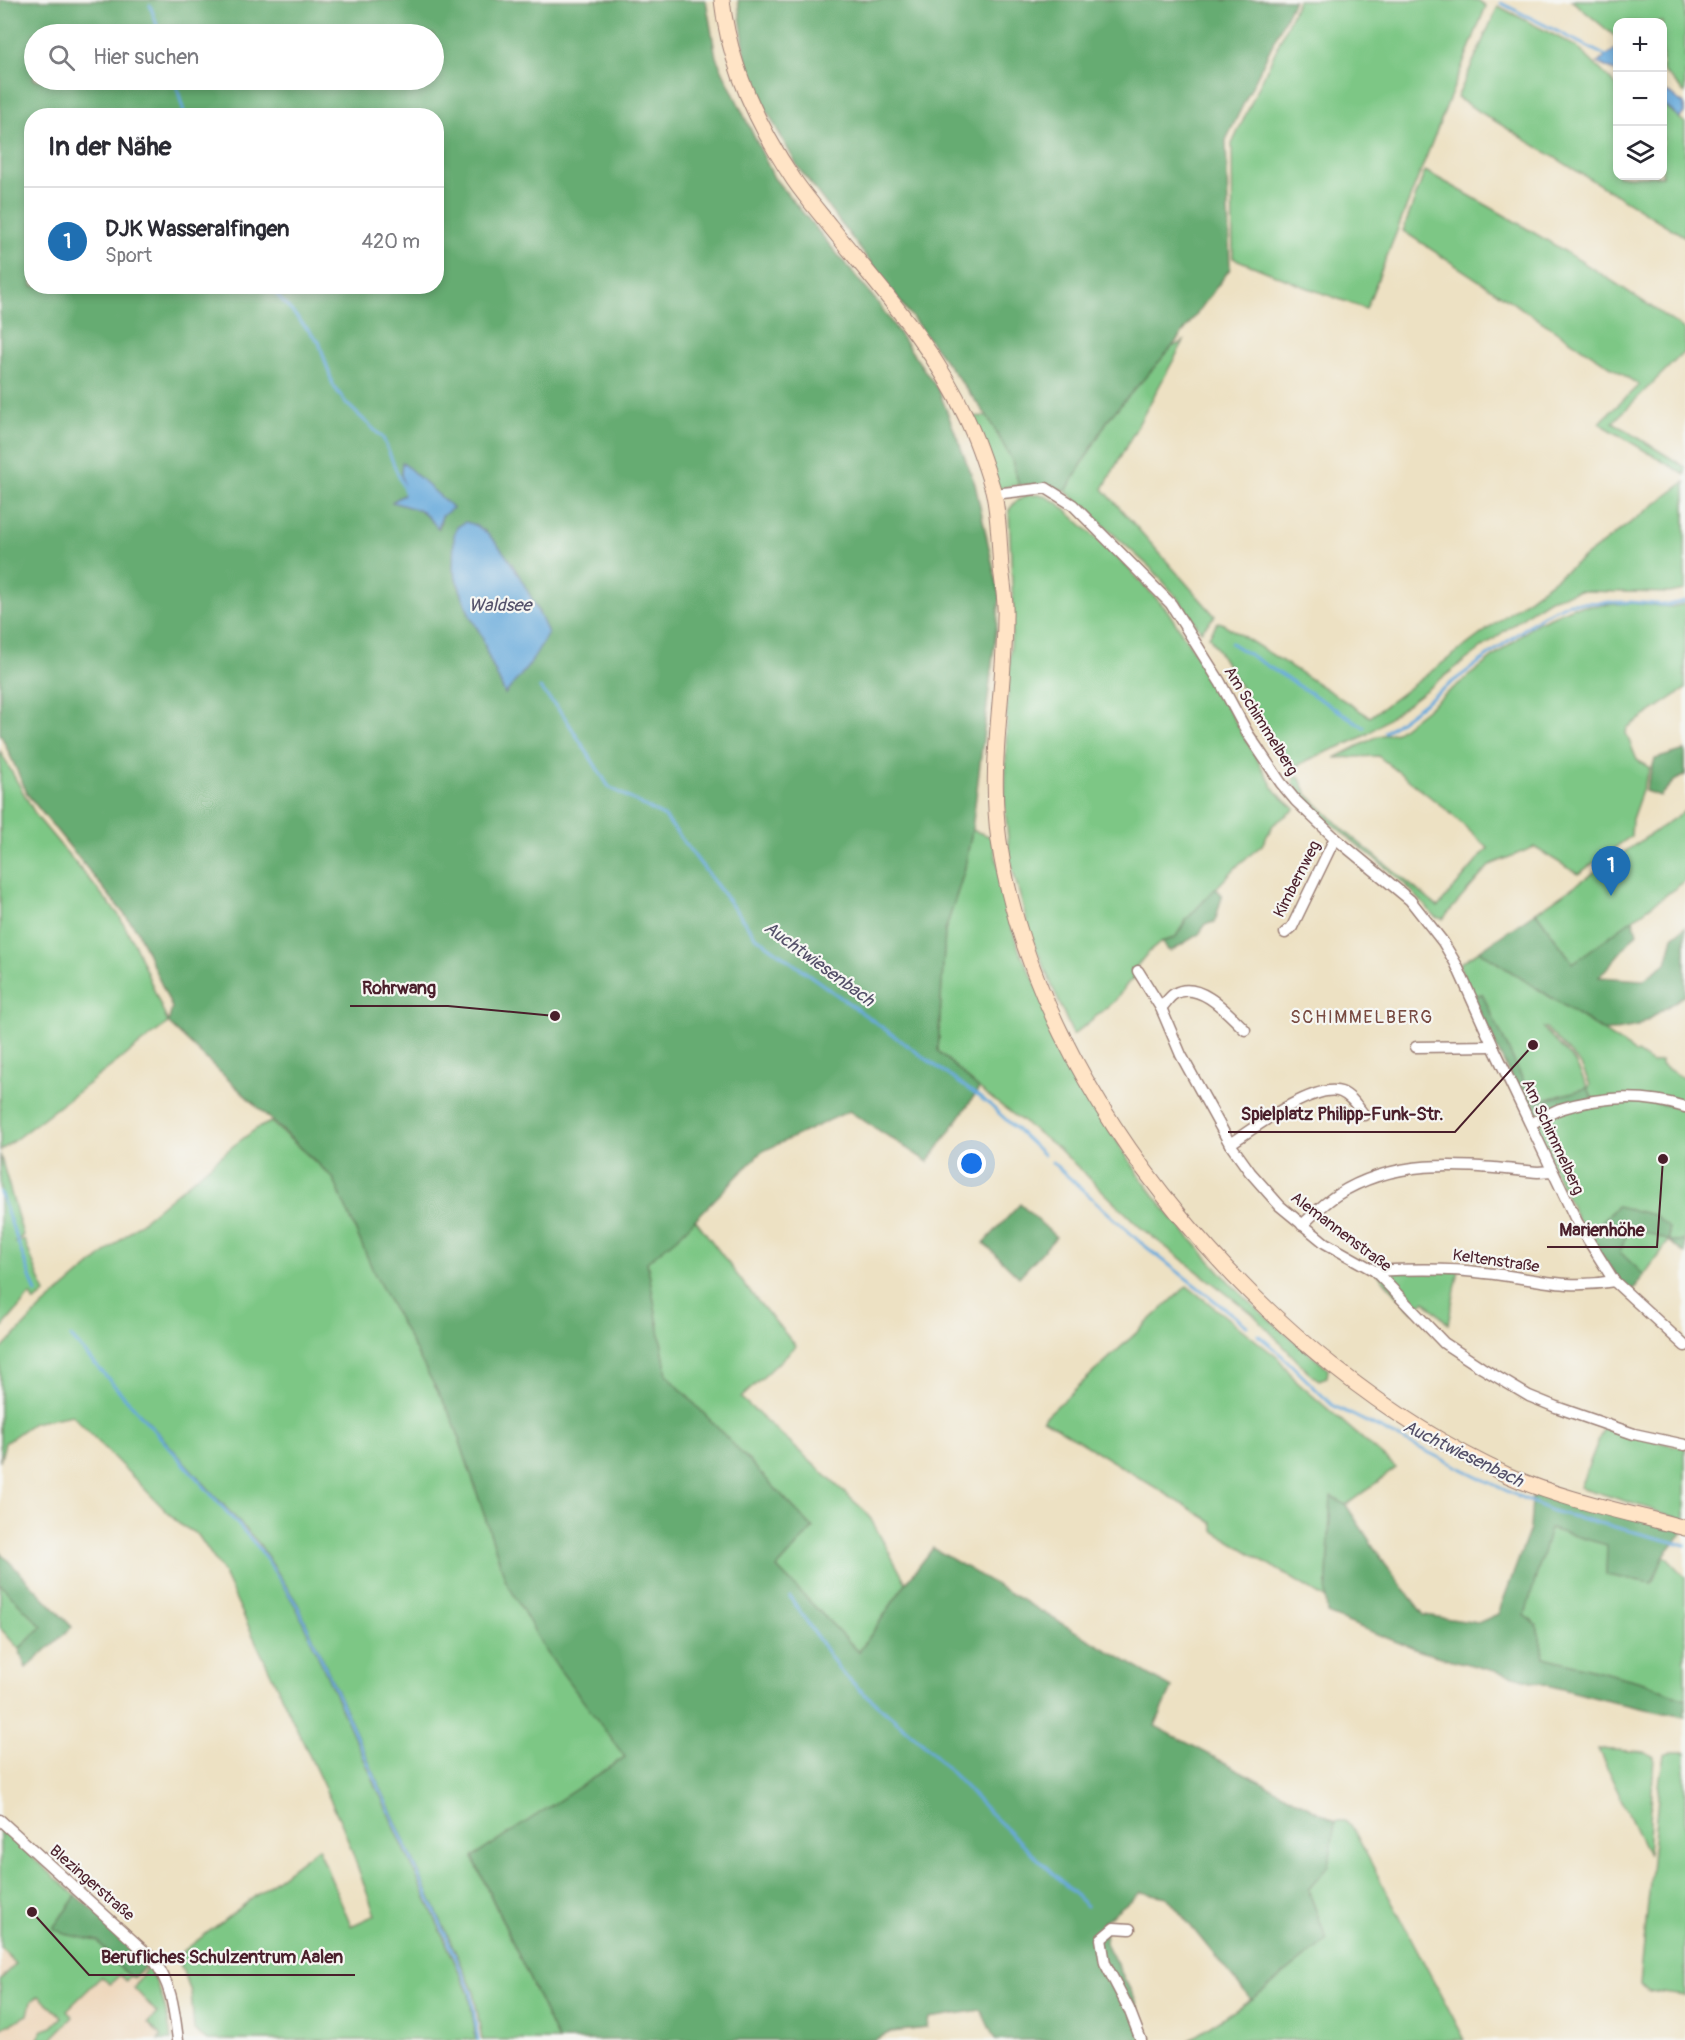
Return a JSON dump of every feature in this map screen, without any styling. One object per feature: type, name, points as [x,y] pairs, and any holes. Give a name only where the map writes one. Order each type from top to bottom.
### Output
[{"type":"street","points":[[722,0],[725,30],[744,87],[761,126],[795,182],[927,348],[966,417],[994,494],[1006,614],[994,771],[999,840],[1010,895],[1029,958],[1055,1021],[1083,1075],[1122,1137],[1179,1216],[1232,1275],[1288,1329],[1380,1403],[1440,1440],[1510,1476],[1574,1498],[1685,1528]]},
{"type":"street","name":"Am Schimmelberg","points":[[994,494],[1046,488],[1073,505],[1140,570],[1171,604],[1220,682],[1248,734],[1296,801],[1335,838],[1410,900],[1443,942],[1456,963],[1492,1046],[1577,1222],[1614,1281],[1685,1346]]},
{"type":"street","name":"Kimbernweg","points":[[1285,933],[1292,927],[1335,838]]},
{"type":"street","name":"Alemannenstraße","points":[[1138,971],[1161,1008],[1181,1055],[1230,1144],[1250,1173],[1280,1206],[1325,1243],[1375,1271],[1444,1343],[1529,1396],[1634,1434],[1685,1445]]},
{"type":"street","points":[[1161,1008],[1174,994],[1192,990],[1206,995],[1245,1030]]},
{"type":"street","points":[[1416,1047],[1492,1046]]},
{"type":"street","points":[[1230,1144],[1289,1106],[1321,1092],[1340,1091],[1350,1096],[1364,1115]]},
{"type":"street","points":[[1531,1124],[1559,1110],[1594,1101],[1633,1097],[1669,1102],[1685,1107]]},
{"type":"street","points":[[1302,1225],[1335,1196],[1380,1174],[1415,1167],[1455,1165],[1539,1172],[1552,1171]]},
{"type":"street","name":"Keltenstraße","points":[[1375,1271],[1459,1270],[1546,1283],[1588,1286],[1614,1281]]},
{"type":"street","name":"Blezingerstraße","points":[[0,1820],[153,1959],[164,1975],[174,2007],[178,2040]]},
{"type":"street","points":[[1130,1929],[1114,1928],[1101,1939],[1105,1963],[1129,2009],[1141,2040]]},
{"type":"shaded area","points":[[0,1828],[76,1896],[54,1927],[119,1967],[134,1979],[148,1963],[164,1975],[178,2040],[0,2040]]},
{"type":"green space","points":[[0,0],[706,0],[716,57],[774,178],[878,303],[939,391],[975,484],[1000,598],[972,830],[964,872],[945,931],[938,1051],[979,1089],[928,1162],[849,1111],[761,1152],[680,1235],[647,1262],[667,1375],[813,1528],[777,1568],[859,1652],[933,1548],[1172,1688],[1155,1726],[1335,1821],[1329,1865],[1308,1890],[1327,1940],[1251,2000],[1167,1897],[1141,1892],[1104,1921],[1106,1943],[1136,2001],[1146,2040],[995,2040],[981,2010],[929,2018],[927,2028],[891,2032],[874,2040],[558,2040],[473,1857],[625,1757],[545,1650],[506,1581],[453,1420],[375,1275],[333,1178],[168,1023],[172,1008],[137,930],[28,795],[0,733]],"holes":[[[402,463],[442,516],[439,528],[422,511],[393,501],[406,494],[401,473]],[[484,530],[515,569],[539,612],[505,694],[482,636],[470,616],[453,570]]]},
{"type":"green space","points":[[738,0],[1294,0],[1226,140],[1230,269],[1172,347],[1109,418],[1066,491],[1046,485],[1019,485],[1012,460],[987,416],[798,167],[748,77]]},
{"type":"green space","points":[[1298,0],[1478,0],[1486,6],[1366,309],[1233,258],[1232,144]]},
{"type":"green space","points":[[1571,0],[1685,0],[1685,93],[1667,75],[1667,18],[1613,18],[1613,35]]},
{"type":"green space","points":[[1498,6],[1577,47],[1613,82],[1613,180],[1667,180],[1667,107],[1685,123],[1685,237],[1457,98]]},
{"type":"green space","points":[[1425,171],[1558,247],[1685,330],[1685,351],[1613,422],[1685,467],[1685,475],[1599,423],[1639,385],[1403,231]]},
{"type":"green space","points":[[1184,341],[1103,489],[1215,616],[1201,631],[1154,571],[1066,491],[1109,418],[1172,347]]},
{"type":"green space","points":[[987,416],[1012,460],[1019,485],[995,489],[970,417]]},
{"type":"green space","points":[[1685,482],[1685,590],[1669,593],[1578,591],[1550,599],[1369,733],[1291,770],[1209,636],[1218,622],[1222,623],[1370,717]]},
{"type":"green space","points":[[1027,495],[1043,495],[1058,503],[1127,567],[1167,610],[1201,662],[1276,792],[1295,809],[1273,825],[1262,845],[1239,864],[1187,919],[1175,938],[1161,942],[1146,955],[1136,967],[1137,976],[1128,983],[1115,1001],[1073,1035],[1031,936],[1010,860],[1005,806],[1007,708],[1013,608],[1009,510],[1015,502]]},
{"type":"green space","points":[[1631,603],[1671,607],[1685,604],[1685,689],[1627,728],[1626,733],[1637,760],[1650,768],[1632,819],[1631,836],[1578,874],[1534,847],[1490,865],[1443,919],[1435,917],[1405,884],[1317,810],[1293,783],[1295,777],[1299,777],[1307,794],[1346,832],[1438,907],[1488,848],[1448,811],[1378,756],[1335,758],[1378,736],[1397,732],[1537,623],[1573,607]]},
{"type":"green space","points":[[1685,750],[1685,775],[1674,781],[1660,796],[1645,791],[1655,759]]},
{"type":"green space","points":[[0,751],[37,817],[118,914],[135,945],[168,1023],[0,1151]]},
{"type":"green space","points":[[1685,811],[1685,881],[1573,963],[1536,912]]},
{"type":"green space","points":[[972,830],[992,837],[1011,926],[1020,952],[1111,1132],[1141,1178],[1170,1216],[1232,1285],[1328,1369],[1327,1377],[1319,1380],[1310,1374],[1253,1314],[1141,1228],[1058,1148],[979,1089],[938,1051],[945,931],[964,872]]},
{"type":"green space","points":[[1216,888],[1222,896],[1215,922],[1206,924],[1199,934],[1171,951],[1168,950],[1161,942],[1175,938],[1187,919]]},
{"type":"green space","points":[[1536,912],[1573,963],[1633,919],[1637,933],[1599,977],[1643,980],[1666,963],[1673,937],[1685,927],[1685,995],[1638,1026],[1605,1032],[1479,951]]},
{"type":"green space","points":[[1479,951],[1636,1054],[1652,1063],[1661,1061],[1661,1065],[1685,1079],[1685,1105],[1593,1099],[1588,1088],[1534,1103],[1482,994],[1472,997],[1459,964]],"holes":[[[1543,1028],[1546,1028],[1581,1065],[1590,1085],[1588,1088],[1575,1062]]]},
{"type":"green space","points":[[1482,994],[1534,1103],[1588,1088],[1593,1099],[1532,1121],[1472,997]]},
{"type":"green space","points":[[1633,1099],[1685,1109],[1685,1254],[1669,1241],[1630,1294],[1578,1221],[1533,1125],[1559,1112]]},
{"type":"green space","points":[[271,1122],[333,1178],[375,1275],[453,1420],[506,1581],[625,1757],[473,1858],[558,2040],[482,2040],[474,1992],[298,1604],[260,1545],[140,1413],[259,1548],[296,1607],[469,1994],[476,2040],[207,2040],[194,2030],[191,1992],[177,1956],[318,1848],[351,1926],[375,1915],[343,1827],[223,1572],[198,1535],[179,1524],[72,1415],[33,1423],[5,1443],[0,1462],[0,1351],[42,1307],[132,1230],[233,1146],[256,1129]]},
{"type":"green space","points":[[0,1154],[23,1235],[15,1243],[24,1239],[45,1293],[34,1302],[30,1295],[0,1330]]},
{"type":"green space","points":[[1020,1204],[1056,1237],[1019,1277],[984,1243]]},
{"type":"green space","points":[[1617,1206],[1654,1215],[1669,1228],[1669,1241],[1630,1226],[1620,1252],[1644,1275],[1630,1294],[1587,1236]]},
{"type":"green space","points":[[695,1219],[750,1292],[796,1346],[741,1398],[868,1514],[906,1583],[859,1652],[777,1568],[813,1528],[667,1375],[647,1262]]},
{"type":"green space","points":[[1669,1241],[1685,1241],[1685,1254]]},
{"type":"green space","points":[[1459,1270],[1448,1324],[1425,1301],[1413,1312],[1375,1271]]},
{"type":"green space","points":[[1187,1286],[1278,1358],[1297,1382],[1396,1468],[1346,1505],[1331,1497],[1326,1599],[1214,1531],[1212,1522],[1043,1419]]},
{"type":"green space","points":[[1603,1429],[1685,1448],[1685,1520],[1580,1487]]},
{"type":"green space","points":[[1533,1484],[1685,1530],[1664,1555],[1652,1583],[1606,1575],[1607,1545],[1550,1529],[1525,1615],[1537,1626],[1544,1657],[1641,1682],[1685,1699],[1685,1717],[1612,1702],[1422,1652],[1327,1614],[1331,1496],[1346,1505],[1385,1564],[1424,1615],[1478,1623],[1498,1614],[1530,1529]]},
{"type":"green space","points":[[1549,1528],[1608,1545],[1606,1575],[1652,1583],[1664,1555],[1685,1577],[1685,1699],[1641,1682],[1544,1657],[1537,1626],[1525,1615]]},
{"type":"green space","points":[[0,1552],[72,1627],[26,1668],[19,1649],[42,1627],[0,1584]]},
{"type":"green space","points":[[0,1584],[42,1627],[19,1649],[0,1628]]},
{"type":"green space","points":[[1598,1749],[1646,1752],[1654,1757],[1648,1856]]},
{"type":"green space","points":[[1672,1752],[1685,1752],[1685,1996],[1649,1991],[1640,1985],[1660,1777],[1664,1755]]},
{"type":"green space","points":[[1335,1821],[1344,1821],[1351,1825],[1465,2040],[1189,2040],[1251,2000],[1327,1940],[1308,1889],[1329,1865]]},
{"type":"green space","points":[[0,1828],[76,1896],[54,1927],[65,1934],[98,1941],[119,1967],[130,1976],[126,1981],[120,1975],[110,1984],[101,1977],[67,2010],[73,2017],[53,2037],[53,2040],[37,2040],[43,2030],[52,2027],[62,2017],[39,1996],[31,2001],[28,2015],[0,2029],[0,1980],[16,1964],[0,1947]]},
{"type":"green space","points":[[76,1896],[136,1946],[148,1963],[134,1979],[119,1967],[98,1941],[65,1934],[53,1928]]},
{"type":"green space","points":[[148,1966],[164,2002],[171,2040],[158,2040],[161,2036],[148,2023],[157,2013],[134,1988]]},
{"type":"water","points":[[1613,51],[1613,70],[1597,63]]},
{"type":"water","points":[[1667,93],[1684,104],[1684,113],[1680,118],[1667,107]]},
{"type":"water","points":[[402,462],[453,508],[442,516],[438,528],[422,511],[392,502],[405,494],[401,473]]},
{"type":"water","name":"Waldsee","points":[[465,522],[478,527],[503,551],[525,586],[548,633],[530,664],[505,694],[482,636],[470,616],[453,570],[454,535],[457,527]]},
{"type":"waterway","points":[[1501,3],[1606,56]]},
{"type":"waterway","points":[[150,5],[157,24]]},
{"type":"waterway","name":"Auchtwiesenbach","points":[[178,90],[183,108]]},
{"type":"waterway","name":"Auchtwiesenbach","points":[[276,294],[319,342],[333,385],[346,403],[383,438],[406,494]]},
{"type":"waterway","points":[[1385,732],[1543,615],[1569,603],[1630,602],[1668,605],[1685,601]]},
{"type":"waterway","points":[[1231,643],[1364,727]]},
{"type":"waterway","name":"Auchtwiesenbach","points":[[540,688],[564,716],[609,787],[665,817],[755,936],[989,1104],[1044,1155]]},
{"type":"waterway","name":"Auchtwiesenbach","points":[[1052,1162],[1140,1242],[1247,1326]]},
{"type":"waterway","points":[[0,1192],[36,1293]]},
{"type":"waterway","name":"Auchtwiesenbach","points":[[1258,1335],[1332,1405],[1552,1511],[1685,1545]]},
{"type":"waterway","points":[[71,1337],[259,1548],[298,1607],[471,1992],[478,2040]]},
{"type":"waterway","points":[[790,1597],[839,1669],[925,1745],[988,1811],[1087,1906]]},
{"type":"place","name":"DJK Wasseralfingen","points":[[1611,896]]},
{"type":"place","name":"Rohrwang","points":[[555,1016]]},
{"type":"place","name":"Spielplatz Philipp-Funk-Str.","points":[[1533,1045]]},
{"type":"place","name":"Marienhöhe","points":[[1663,1159]]},
{"type":"place","name":"Berufliches Schulzentrum Aalen","points":[[32,1912]]},
{"type":"district","name":"SCHIMMELBERG","points":[[1362,1017]]}]
